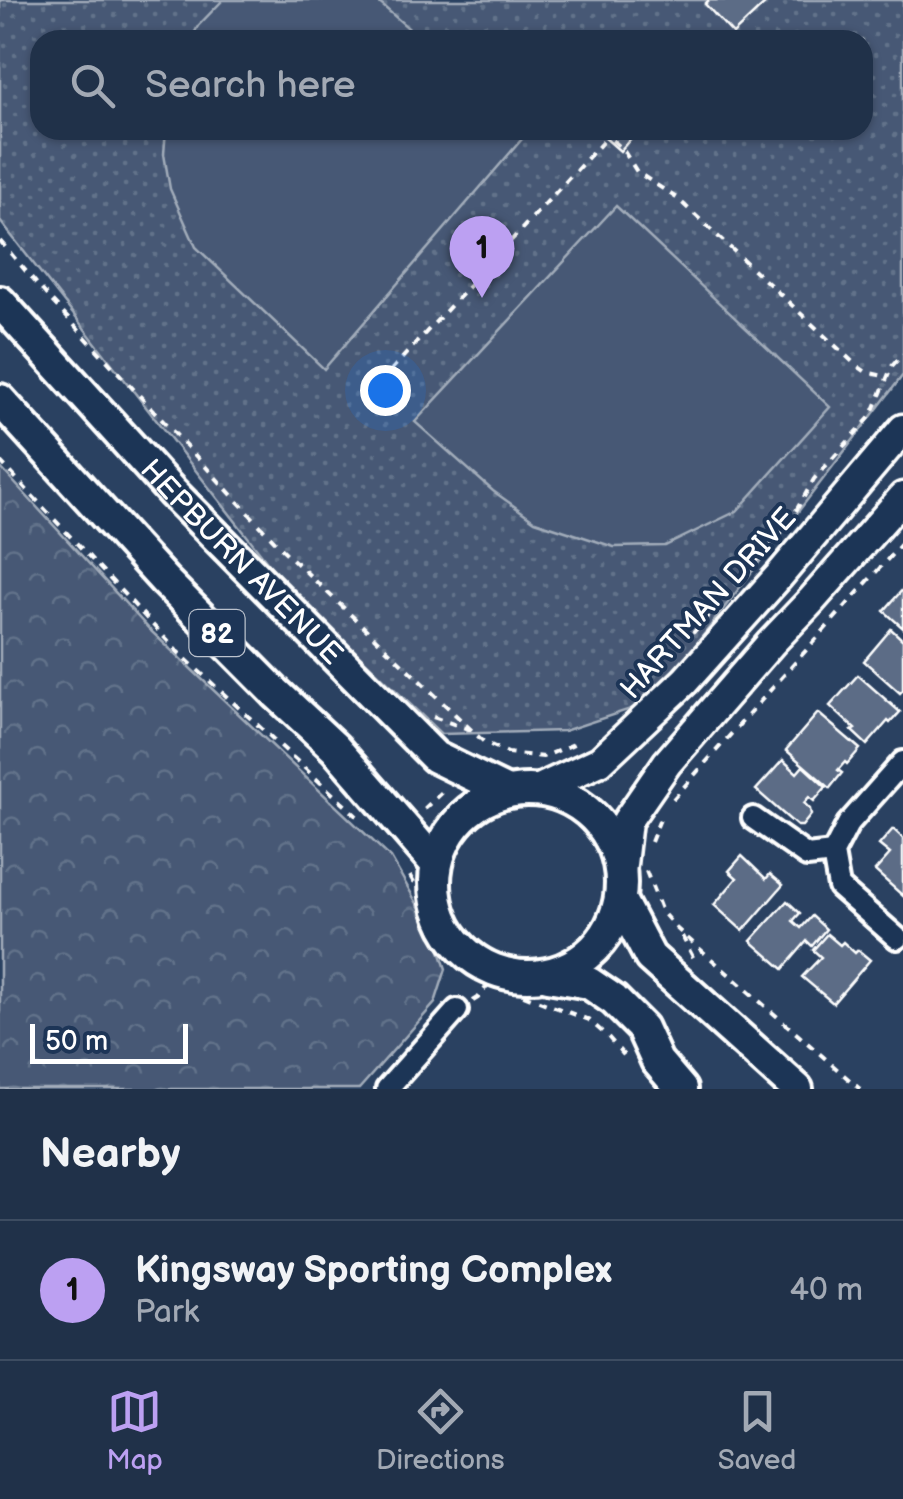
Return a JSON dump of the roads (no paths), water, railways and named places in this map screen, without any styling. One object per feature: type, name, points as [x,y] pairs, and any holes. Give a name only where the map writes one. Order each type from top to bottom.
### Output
[{"type":"main road","name":"HEPBURN AVENUE","points":[[0,302],[172,492],[435,758],[522,791]]},
{"type":"main road","name":"82","points":[[0,400],[164,580],[335,748],[403,826],[421,867]]},
{"type":"main road","name":"HARTMAN DRIVE","points":[[522,791],[636,730],[780,576],[903,429]]},
{"type":"main road","points":[[546,976],[576,964],[596,948],[612,923],[628,821],[667,763],[903,497]]},
{"type":"main road","name":"82","points":[[522,791],[572,801],[600,825],[614,847],[620,886],[650,957],[797,1089]]},
{"type":"main road","points":[[522,791],[485,800],[460,818],[421,867],[450,935],[480,964],[513,976],[546,976],[588,983],[614,1000],[642,1028],[658,1061],[681,1089]]},
{"type":"street","points":[[897,938],[840,887],[833,853],[848,824],[903,762]]},
{"type":"street","points":[[753,818],[807,856],[833,853]]},
{"type":"street","points":[[387,1089],[457,1010]]},
{"type":"place","name":"Kingsway Sporting Complex","points":[[482,298]]}]
